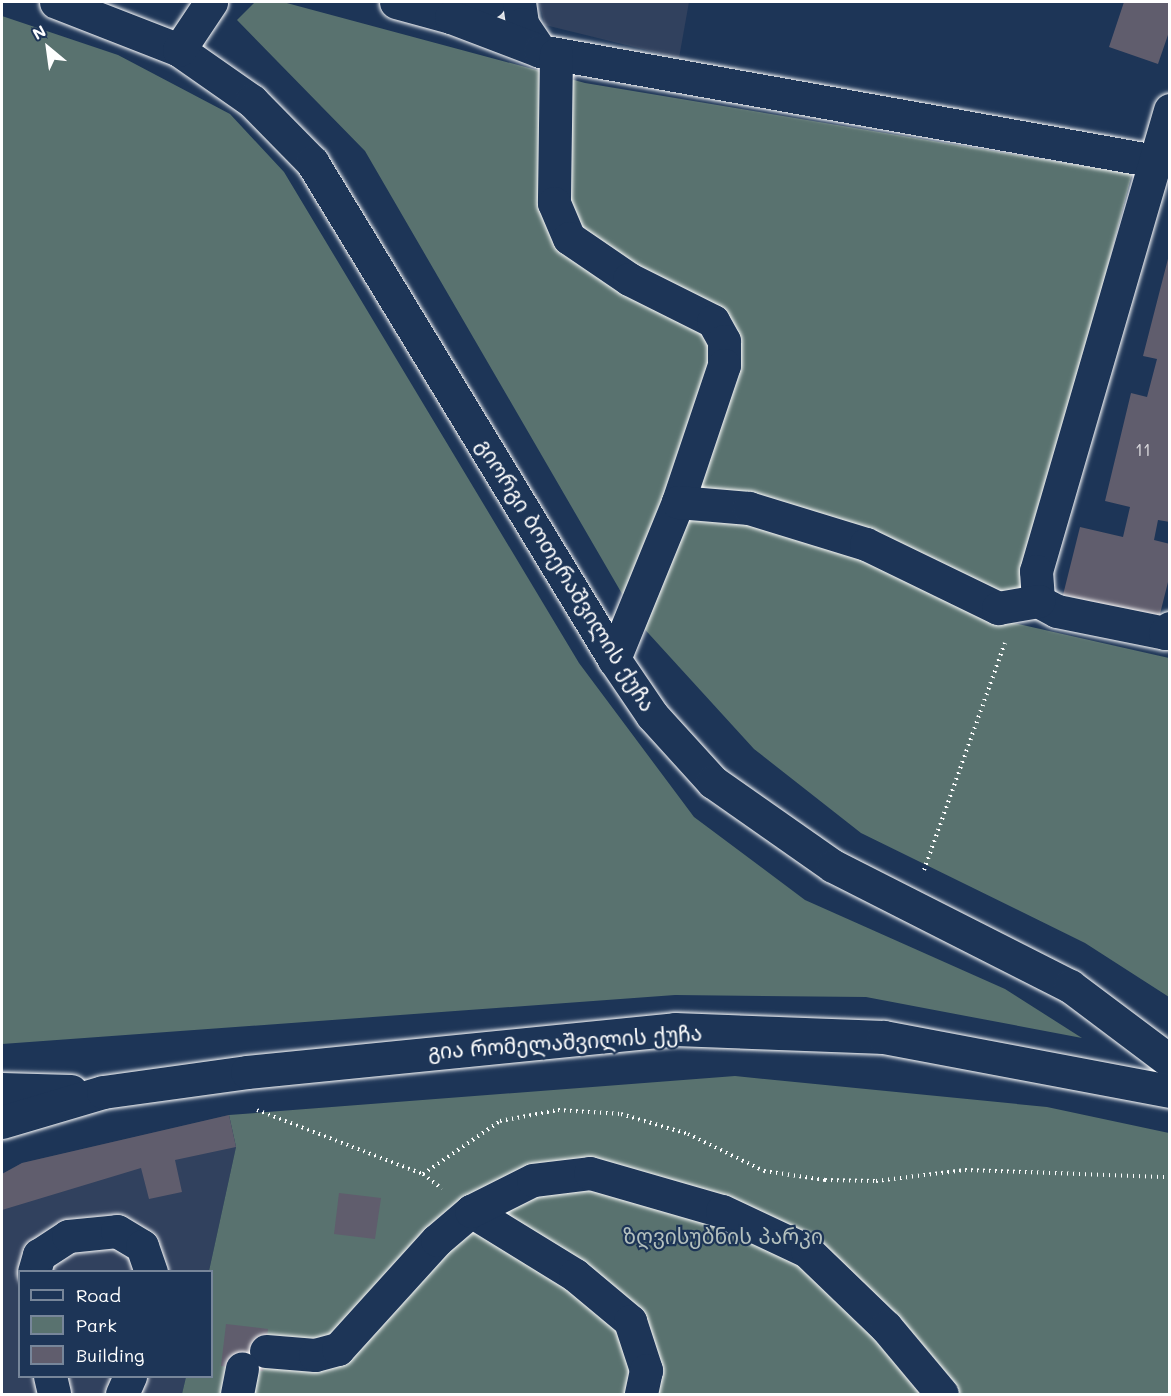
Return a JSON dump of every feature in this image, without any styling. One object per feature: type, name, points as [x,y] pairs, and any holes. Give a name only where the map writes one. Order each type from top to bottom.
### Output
[{"type":"street","name":"გიორგი ბოთერაშვილის ქუჩა","points":[[56,2],[179,50],[252,101],[312,162],[614,659],[652,715],[713,782],[833,866],[1070,986],[1170,1061]]},
{"type":"street","points":[[179,50],[211,2]]},
{"type":"street","points":[[396,2],[451,17],[548,52],[1155,160]]},
{"type":"street","points":[[451,17],[489,2]]},
{"type":"street","points":[[519,2],[522,24],[548,52],[554,203],[569,238],[629,279],[713,321],[724,341],[724,365],[678,502],[614,659]]},
{"type":"street","points":[[1038,601],[1036,570],[1170,110]]},
{"type":"street","points":[[678,502],[749,508],[866,544],[998,608],[1038,601],[1057,611],[1165,633],[1170,628]]},
{"type":"street","name":"გია რომელაშვილის ქუჩა","points":[[2,1122],[103,1092],[294,1066],[675,1029],[884,1037],[1170,1091]]},
{"type":"street","name":"გია რომელაშვილის ქუჩა","points":[[2,1089],[103,1092]]},
{"type":"street","points":[[248,1371],[338,1349],[437,1240],[471,1211],[533,1180],[568,1172],[590,1173],[731,1215],[807,1251],[886,1327],[942,1395]]},
{"type":"street","points":[[471,1211],[575,1275],[630,1321],[646,1370],[640,1395]]},
{"type":"street","points":[[35,1270],[39,1256],[68,1236],[117,1232],[142,1246],[150,1270]]},
{"type":"street","points":[[50,1378],[54,1395]]},
{"type":"street","points":[[122,1395],[130,1378]]},
{"type":"path","points":[[922,874],[1006,640]]},
{"type":"path","points":[[252,1108],[423,1174],[471,1211]]},
{"type":"path","points":[[423,1174],[500,1121],[558,1110],[621,1113],[688,1134],[764,1171],[825,1180],[876,1181],[965,1170],[1170,1177]]},
{"type":"shaded area","points":[[539,2],[689,2],[679,58],[545,25]]},
{"type":"shaded area","points":[[229,1115],[236,1147],[209,1270],[18,1270],[18,1378],[186,1378],[182,1394],[2,1394],[2,1174],[22,1163]]},
{"type":"green space","points":[[255,2],[283,2],[585,83],[1132,174],[1014,623],[1169,658],[1169,997],[1085,943],[861,833],[754,749],[639,623],[365,151],[237,20]]},
{"type":"green space","points":[[2,16],[118,55],[230,114],[284,172],[579,663],[694,817],[805,900],[1005,989],[1082,1038],[866,997],[675,995],[2,1044]]},
{"type":"green space","name":"ზღვისუბნის პარკი","points":[[735,1076],[1047,1107],[1169,1133],[1169,1394],[182,1394],[186,1378],[213,1378],[213,1270],[209,1270],[236,1147],[229,1115]]},
{"type":"building","points":[[1124,2],[1170,2],[1170,29],[1158,64],[1109,47]]},
{"type":"building","points":[[1170,251],[1170,522],[1158,520],[1154,540],[1170,544],[1170,574],[1159,618],[1063,595],[1080,527],[1123,537],[1130,507],[1105,501],[1131,393],[1147,397],[1157,359],[1143,356]]},
{"type":"building","points":[[229,1115],[236,1147],[175,1160],[182,1192],[149,1199],[141,1168],[2,1210],[2,1174],[22,1163]]},
{"type":"building","points":[[339,1193],[381,1198],[375,1239],[334,1234]]},
{"type":"building","points":[[226,1324],[268,1329],[263,1371],[221,1366]]}]
